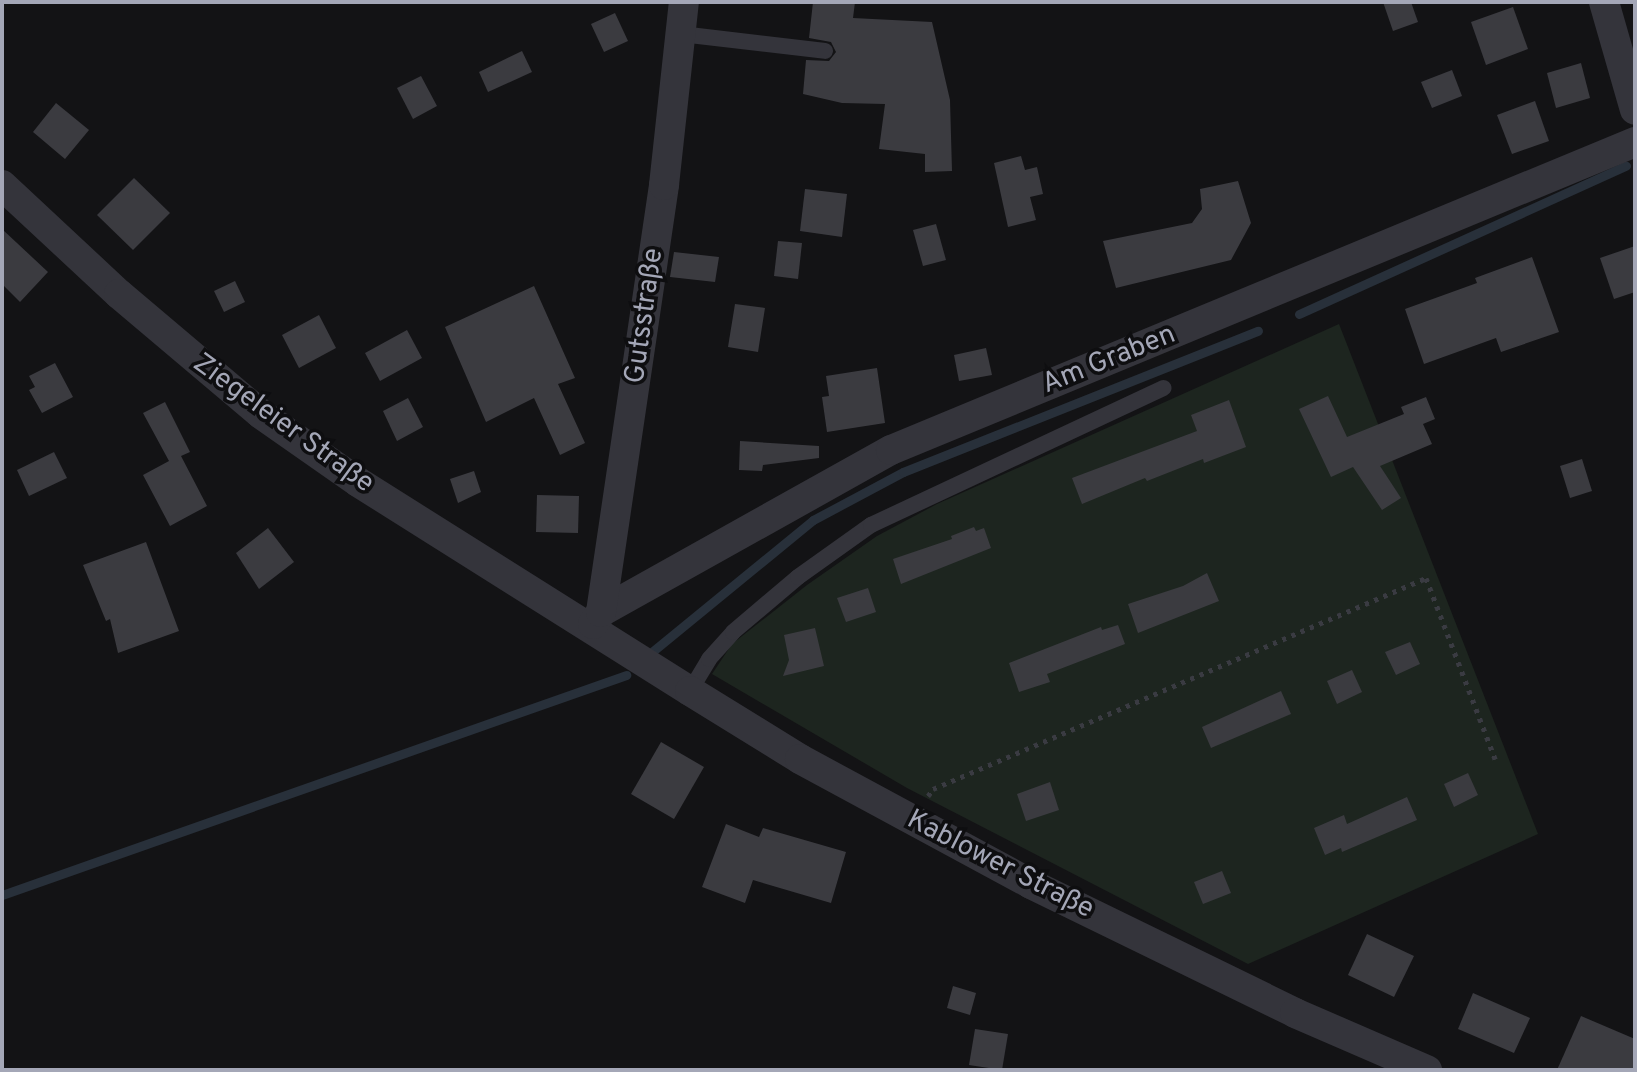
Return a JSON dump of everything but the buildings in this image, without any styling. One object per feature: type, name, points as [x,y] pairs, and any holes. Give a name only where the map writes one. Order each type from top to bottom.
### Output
[{"type":"street","name":"Gutsstraße","points":[[596,620],[664,185],[684,2]]},
{"type":"street","points":[[1604,2],[1635,110]]},
{"type":"street","name":"Am Graben","points":[[596,620],[891,450],[1635,142]]},
{"type":"street","name":"Ziegeleier Straße","points":[[2,185],[119,294],[261,414],[370,490],[596,620]]},
{"type":"street","name":"Kablower Straße","points":[[596,620],[690,691],[909,819],[1031,884],[1295,1013],[1427,1070]]},
{"type":"lane","points":[[681,34],[825,51]]},
{"type":"lane","points":[[690,691],[709,659],[741,624],[798,577],[871,525],[1164,388]]},
{"type":"path","points":[[909,819],[933,789],[1426,578],[1495,759]]},
{"type":"shaded area","points":[[1339,324],[1538,834],[1248,964],[907,788],[712,674],[732,644],[807,585],[877,536],[937,504]]},
{"type":"waterway","points":[[1299,314],[1626,166]]},
{"type":"waterway","points":[[653,651],[813,520],[903,472],[1258,331]]},
{"type":"waterway","points":[[2,895],[626,675]]}]
